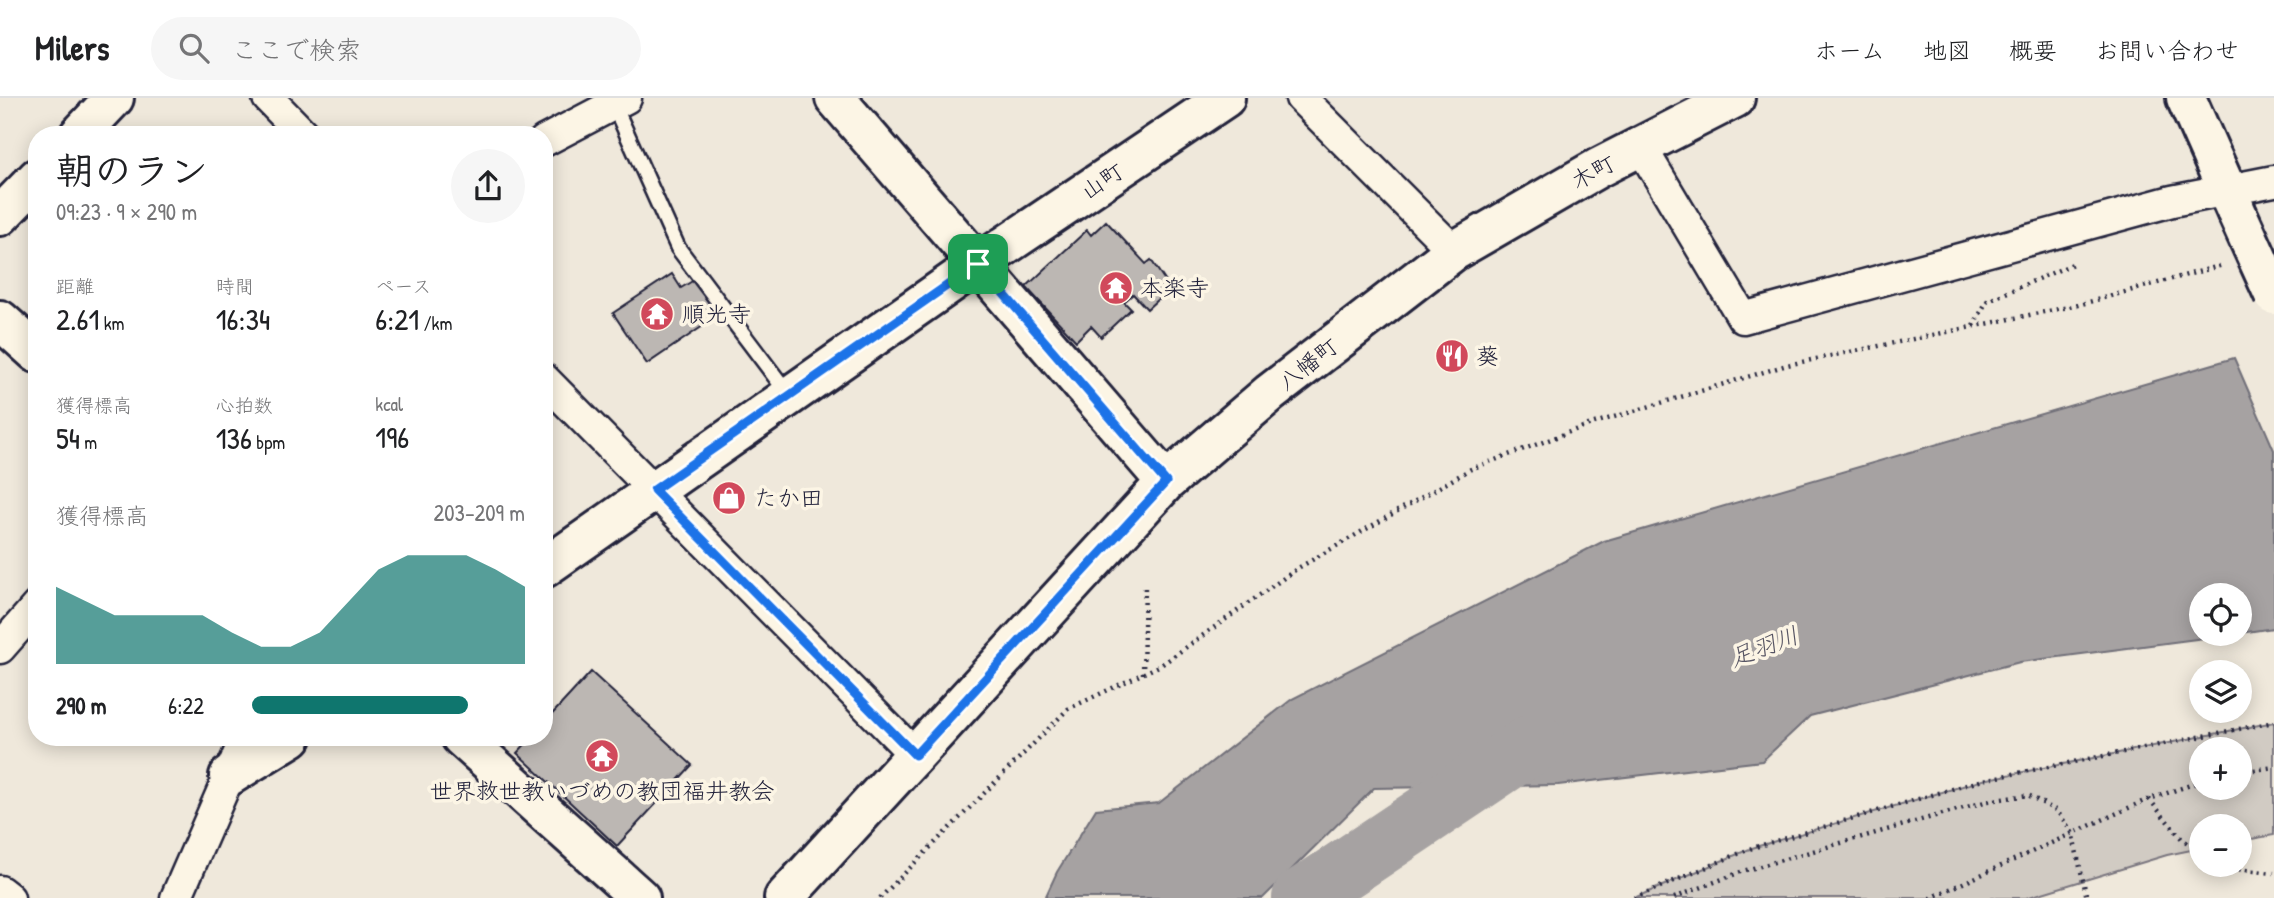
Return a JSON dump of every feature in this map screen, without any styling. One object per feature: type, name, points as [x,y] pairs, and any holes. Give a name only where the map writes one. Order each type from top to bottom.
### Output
[{"type":"street","points":[[88,126],[114,98]]},
{"type":"street","points":[[268,98],[295,126]]},
{"type":"street","points":[[835,98],[1166,482]]},
{"type":"street","name":"山町","points":[[553,562],[978,264],[1225,98]]},
{"type":"street","points":[[1301,98],[1454,251]]},
{"type":"street","name":"木町","points":[[1454,251],[1735,98]]},
{"type":"street","points":[[2186,98],[2274,295]]},
{"type":"street","points":[[553,136],[620,101]]},
{"type":"street","points":[[1641,147],[1743,318],[2140,209],[2232,200],[2274,181]]},
{"type":"street","points":[[0,216],[28,187]]},
{"type":"street","name":"八幡町","points":[[784,898],[1166,482],[1270,393],[1454,251]]},
{"type":"street","points":[[0,320],[28,345]]},
{"type":"street","points":[[553,388],[915,755]]},
{"type":"street","points":[[0,648],[28,616]]},
{"type":"street","points":[[176,898],[242,746]]},
{"type":"street","points":[[229,776],[277,746]]},
{"type":"street","points":[[471,746],[639,898]]},
{"type":"street","points":[[0,891],[9,898]]},
{"type":"lane","points":[[620,101],[678,248],[789,396]]},
{"type":"path","points":[[1973,327],[1987,301],[2083,259]]},
{"type":"path","points":[[880,898],[1068,709],[1161,666],[1298,568],[1471,469],[1591,424],[1787,365],[2078,305],[2235,262]]},
{"type":"path","points":[[1143,674],[1145,586]]},
{"type":"path","points":[[1634,898],[1752,848],[1983,780],[2274,722]]},
{"type":"path","points":[[2252,770],[2274,766]]},
{"type":"path","points":[[1930,898],[2072,832],[2149,799],[2189,785]]},
{"type":"path","points":[[1674,898],[1742,871],[1988,801],[2028,795],[2057,811],[2072,832],[2087,898]]},
{"type":"path","points":[[2149,799],[2189,844]]},
{"type":"path","points":[[2252,871],[2274,873]]},
{"type":"path","points":[[1650,890],[1654,898]]},
{"type":"shaded area","points":[[2274,722],[2274,835],[2252,839],[2252,814],[2189,814],[2189,850],[2026,898],[1634,898],[1752,848],[1983,780],[2189,739],[2189,800],[2252,800],[2252,737],[2199,737]]},
{"type":"water","points":[[2234,358],[2274,450],[2274,628],[2252,631],[2252,583],[2189,583],[2189,640],[2020,662],[1810,716],[1762,761],[1558,785],[1374,788],[1263,898],[1045,898],[1057,872],[1096,809],[1159,803],[1292,699],[1604,541]]},
{"type":"building","points":[[1106,221],[1146,264],[1151,260],[1170,288],[1147,309],[1133,294],[1124,302],[1131,309],[1101,337],[1091,326],[1076,341],[1026,287],[1087,230],[1091,235]]},
{"type":"building","points":[[672,274],[681,288],[694,280],[712,307],[701,315],[706,324],[647,364],[613,313]]},
{"type":"building","points":[[591,672],[692,765],[617,846],[517,753],[524,746],[553,746],[553,713]]},
{"type":"waterway","name":"足羽川","points":[[1302,898],[1535,742]]},
{"type":"place","name":"本楽寺","points":[[1116,288]]},
{"type":"place","name":"順光寺","points":[[657,314]]},
{"type":"place","name":"葵","points":[[1452,356]]},
{"type":"place","name":"たか田","points":[[729,498]]},
{"type":"place","name":"世界救世教いづめの教団福井教会","points":[[602,756]]},
{"type":"route","points":[[978,264],[1166,482],[915,755],[654,490],[978,264]]}]
